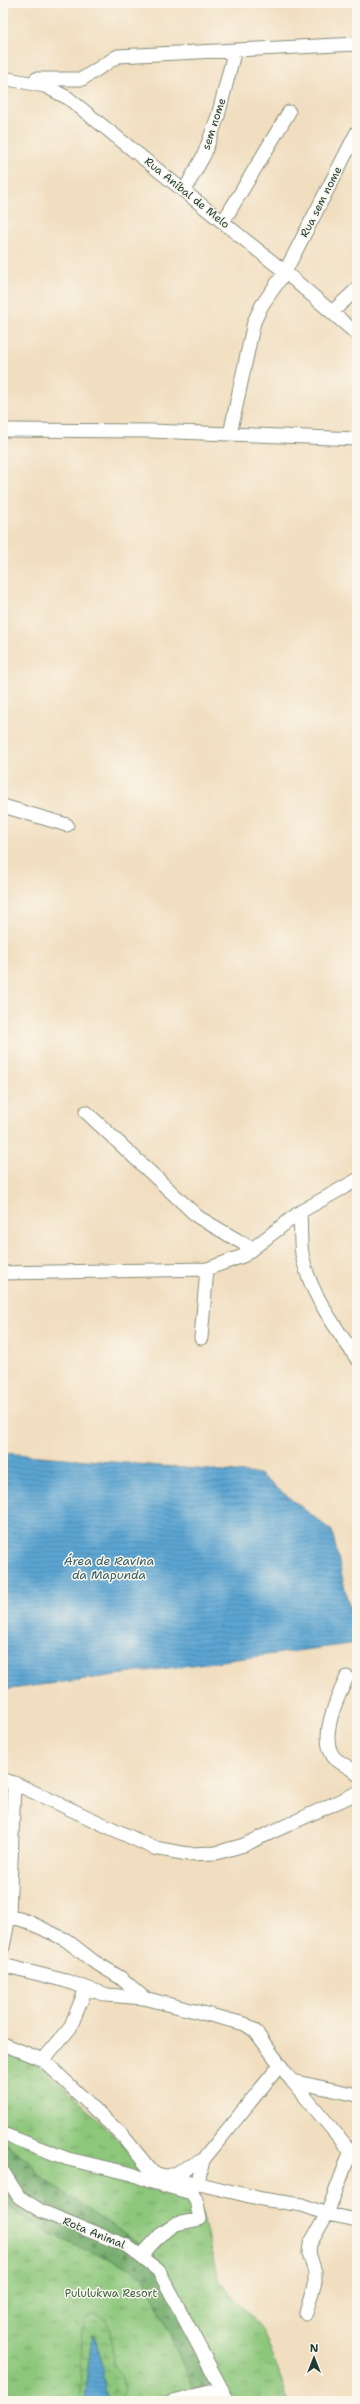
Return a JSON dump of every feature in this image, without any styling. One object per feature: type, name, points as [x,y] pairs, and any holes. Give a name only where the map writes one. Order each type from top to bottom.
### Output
[{"type":"street","points":[[6,79],[82,79],[118,56],[357,44]]},
{"type":"street","name":"sem nome","points":[[184,191],[204,155],[218,116],[234,53]]},
{"type":"street","name":"Rua Aníbal de Melo","points":[[6,79],[45,86],[56,90],[285,272],[357,334]]},
{"type":"street","points":[[223,222],[289,112]]},
{"type":"street","name":"Rua sem nome","points":[[230,434],[254,322],[262,305],[285,272],[357,132]]},
{"type":"street","points":[[332,312],[357,289]]},
{"type":"street","points":[[3,430],[230,434],[357,439]]},
{"type":"street","points":[[3,806],[67,826]]},
{"type":"street","points":[[86,1112],[198,1217],[251,1248]]},
{"type":"street","points":[[3,1273],[207,1269],[243,1256],[251,1248],[300,1212],[357,1180]]},
{"type":"street","points":[[300,1212],[302,1254],[309,1280],[326,1312],[357,1359]]},
{"type":"street","points":[[201,1338],[207,1269]]},
{"type":"street","points":[[347,1677],[332,1711],[329,1748],[337,1760],[351,1768],[357,1774]]},
{"type":"street","points":[[3,1948],[6,1915],[9,1782],[154,1848],[188,1854],[216,1853],[244,1845],[357,1793]]},
{"type":"street","points":[[6,1915],[29,1922],[66,1940],[92,1961],[121,1978],[144,1998]]},
{"type":"street","points":[[3,1965],[107,1995],[144,1998],[245,2024],[255,2031],[292,2081],[348,2148],[350,2153],[327,2214],[310,2244],[309,2253],[315,2272],[316,2282],[306,2313]]},
{"type":"street","points":[[43,2060],[70,2028],[86,1989]]},
{"type":"street","points":[[3,2044],[43,2060],[123,2136],[154,2172],[167,2177],[198,2182],[262,2199],[302,2205],[327,2214],[357,2220]]},
{"type":"street","points":[[167,2177],[203,2160],[280,2065]]},
{"type":"street","points":[[292,2081],[357,2095]]},
{"type":"street","points":[[3,2134],[68,2159],[132,2174],[152,2182],[192,2193],[196,2200],[200,2219],[176,2224],[160,2235],[141,2256]]},
{"type":"street","points":[[198,2182],[203,2160]]},
{"type":"street","name":"Rota Animal","points":[[3,2172],[19,2197],[41,2211],[127,2246],[159,2271],[228,2401]]},
{"type":"street","points":[[173,2401],[222,2389]]},
{"type":"green space","name":"Pululukwa Resort","points":[[3,2049],[38,2065],[63,2085],[126,2147],[148,2179],[197,2193],[218,2279],[262,2329],[279,2372],[288,2401],[3,2401]]},
{"type":"green space","points":[[3,2141],[32,2163],[40,2176],[155,2254],[154,2260],[228,2401],[199,2401],[145,2278],[122,2264],[81,2248],[50,2233],[21,2216],[4,2202]]},
{"type":"green space","points":[[94,2313],[105,2319],[111,2330],[113,2364],[121,2375],[125,2391],[119,2401],[109,2401],[106,2394],[93,2335],[85,2401],[80,2401],[82,2331],[87,2318]]},
{"type":"water","name":"Área de Ravina da Mapunda","points":[[3,1453],[259,1474],[332,1531],[357,1643],[3,1690]]},
{"type":"water","points":[[93,2334],[98,2344],[106,2394],[109,2401],[85,2401]]}]
